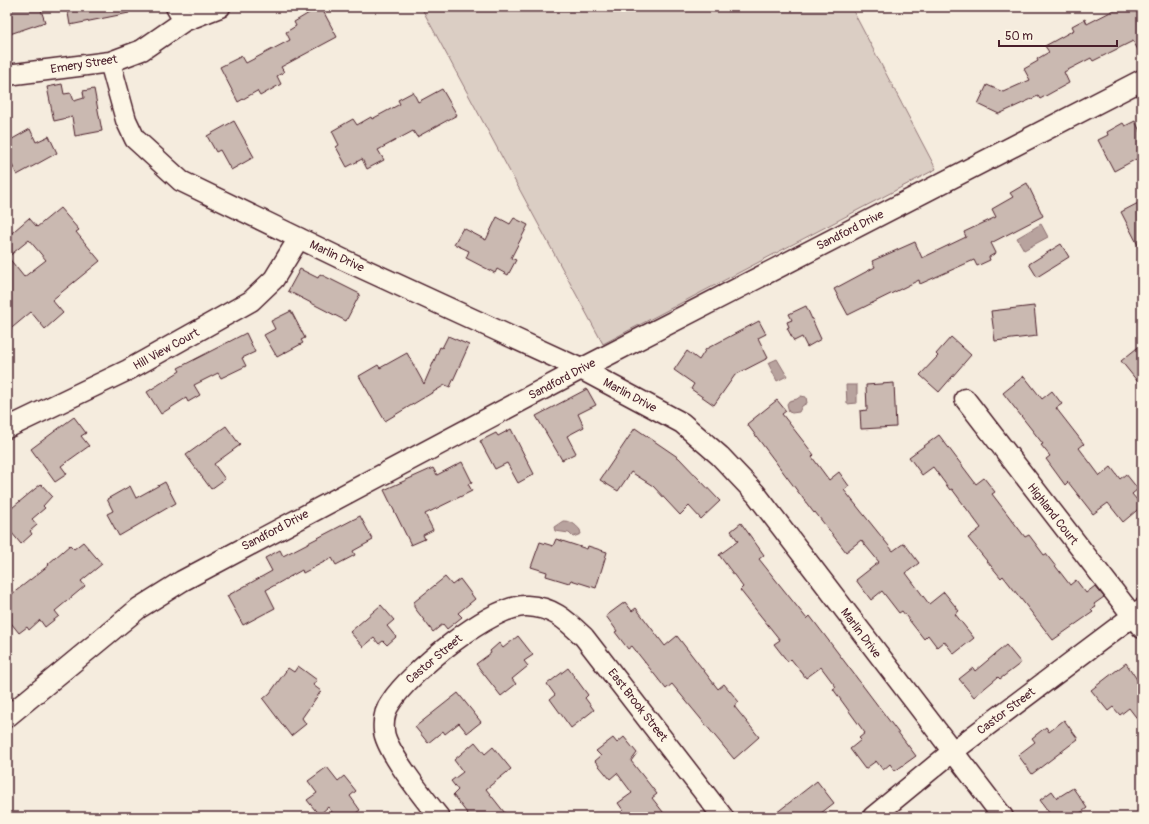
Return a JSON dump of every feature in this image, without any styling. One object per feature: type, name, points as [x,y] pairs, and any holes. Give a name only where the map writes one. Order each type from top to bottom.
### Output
[{"type":"street","name":"Emery Street","points":[[7,75],[110,62],[142,50],[180,14],[220,7]]},
{"type":"street","name":"Marlin Drive","points":[[110,62],[126,120],[135,139],[155,159],[181,181],[299,238],[581,369],[682,423],[720,456],[756,494],[1003,817]]},
{"type":"street","name":"Sandford Drive","points":[[7,717],[139,608],[182,581],[581,369],[1142,80]]},
{"type":"street","name":"Hill View Court","points":[[7,428],[128,370],[251,301],[274,279],[299,238]]},
{"type":"street","name":"Highland Court","points":[[965,399],[1139,618]]},
{"type":"street","name":"Castor Street","points":[[439,817],[396,757],[384,732],[384,716],[391,702],[409,679],[474,625],[526,605],[540,608]]},
{"type":"street","name":"East Brook Street","points":[[540,608],[560,615],[584,637],[724,817]]},
{"type":"street","name":"Castor Street","points":[[873,817],[952,752],[1139,618]]},
{"type":"shaded area","points":[[421,7],[851,7],[936,169],[603,344]]},
{"type":"shaded area","points":[[1041,224],[1048,237],[1024,250],[1017,238]]},
{"type":"shaded area","points":[[777,359],[787,376],[777,381],[768,363]]},
{"type":"shaded area","points":[[846,385],[857,385],[857,403],[847,404]]},
{"type":"shaded area","points":[[801,396],[806,397],[807,403],[802,406],[799,412],[789,412],[787,404],[789,401],[797,399]]},
{"type":"shaded area","points":[[563,521],[571,522],[580,530],[581,534],[573,537],[569,533],[555,531],[554,527]]},
{"type":"building","points":[[7,7],[40,7],[45,22],[7,35]]},
{"type":"building","points":[[67,7],[128,7],[129,13],[70,25]]},
{"type":"building","points":[[321,7],[337,37],[281,67],[284,72],[277,76],[281,84],[260,96],[257,91],[238,102],[220,67],[242,56],[246,63],[290,40],[286,32],[296,26],[294,22]]},
{"type":"building","points":[[1120,7],[1142,7],[1142,57],[1133,41],[1093,61],[1091,58],[1064,72],[1069,83],[1040,99],[1038,96],[999,114],[978,104],[987,85],[1003,92],[1030,80],[1024,69],[1038,61],[1037,59],[1049,52],[1045,46],[1074,30],[1072,26],[1085,19],[1087,24]]},
{"type":"building","points":[[62,84],[64,94],[71,93],[74,101],[84,98],[83,91],[94,89],[102,131],[75,136],[72,117],[54,121],[47,87]]},
{"type":"building","points":[[442,89],[457,115],[417,137],[413,131],[378,150],[384,160],[367,169],[362,159],[347,167],[336,147],[339,145],[332,131],[353,119],[357,125],[371,117],[372,119],[400,104],[398,100],[413,92],[418,102]]},
{"type":"building","points":[[234,121],[254,157],[231,170],[220,150],[216,152],[207,136]]},
{"type":"building","points":[[1135,121],[1142,135],[1142,156],[1114,171],[1098,140],[1108,135],[1107,132],[1123,123],[1125,126]]},
{"type":"building","points":[[30,129],[36,142],[49,136],[57,153],[17,175],[7,155],[7,142]]},
{"type":"building","points":[[1027,183],[1043,216],[991,243],[996,253],[989,257],[990,260],[977,266],[974,260],[920,284],[919,280],[848,315],[834,289],[875,267],[872,261],[915,242],[922,258],[966,237],[964,232],[996,217],[992,209],[1013,197],[1010,193]]},
{"type":"building","points":[[1142,201],[1142,253],[1121,212]]},
{"type":"building","points":[[60,208],[79,230],[76,232],[100,261],[52,300],[63,313],[45,329],[31,312],[7,332],[7,237],[29,218],[37,227]],"holes":[[[29,240],[46,260],[24,277],[8,257]]]},
{"type":"building","points":[[497,217],[510,224],[514,218],[528,225],[511,258],[516,260],[508,275],[497,269],[495,273],[466,258],[469,251],[454,244],[463,228],[486,240]]},
{"type":"building","points":[[1061,244],[1069,257],[1037,277],[1029,264]]},
{"type":"building","points":[[300,269],[318,278],[320,274],[360,294],[346,321],[288,291]]},
{"type":"building","points":[[806,306],[821,339],[807,347],[802,337],[794,341],[787,328],[789,327],[787,322],[792,320],[789,314]]},
{"type":"building","points":[[1034,306],[1037,336],[995,341],[991,311]]},
{"type":"building","points":[[291,311],[305,338],[301,340],[303,343],[277,357],[264,335],[275,329],[271,321]]},
{"type":"building","points":[[759,321],[766,334],[758,338],[768,358],[735,375],[714,405],[691,389],[694,384],[674,370],[687,351],[699,360],[706,349]]},
{"type":"building","points":[[246,333],[255,352],[242,358],[246,366],[221,378],[218,373],[194,385],[200,395],[188,402],[186,398],[161,414],[147,392],[180,371],[178,368]]},
{"type":"building","points":[[448,336],[469,345],[450,387],[445,385],[385,421],[359,376],[378,365],[380,368],[407,353],[424,384],[440,347],[442,348]]},
{"type":"building","points":[[951,337],[971,355],[939,392],[920,375],[938,356],[936,354]]},
{"type":"building","points":[[1142,344],[1142,387],[1121,361]]},
{"type":"building","points":[[1024,376],[1042,399],[1052,391],[1062,404],[1056,408],[1084,444],[1079,448],[1100,476],[1111,467],[1120,479],[1126,474],[1138,489],[1132,494],[1142,506],[1123,522],[1108,503],[1093,514],[1068,482],[1065,485],[1046,459],[1050,456],[1041,445],[1043,444],[1003,393]]},
{"type":"building","points":[[894,383],[896,427],[861,429],[860,411],[867,410],[866,385]]},
{"type":"building","points":[[587,389],[596,405],[578,414],[584,427],[567,436],[576,453],[562,460],[536,416]]},
{"type":"building","points":[[777,400],[786,411],[782,414],[814,455],[812,457],[829,480],[839,472],[849,486],[844,490],[893,551],[904,543],[919,563],[906,573],[929,604],[944,592],[959,611],[955,614],[974,638],[954,654],[944,641],[937,647],[928,635],[924,639],[902,611],[899,613],[882,591],[871,600],[856,580],[879,562],[861,540],[846,552],[815,512],[814,513],[747,424]]},
{"type":"building","points":[[74,417],[86,433],[81,436],[89,446],[61,466],[67,474],[55,482],[31,449]]},
{"type":"building","points":[[226,426],[240,445],[214,464],[225,479],[211,489],[186,455]]},
{"type":"building","points":[[635,428],[679,458],[720,501],[701,519],[689,506],[680,515],[653,486],[631,472],[618,491],[600,480]]},
{"type":"building","points":[[511,429],[534,474],[518,483],[507,463],[495,469],[480,441],[496,433],[498,436]]},
{"type":"building","points":[[939,435],[976,484],[984,478],[995,492],[992,494],[1025,537],[1029,535],[1070,585],[1076,580],[1086,593],[1095,586],[1104,597],[1094,604],[1096,607],[1091,610],[1093,612],[1053,640],[1003,576],[1001,578],[968,538],[981,528],[952,489],[950,490],[933,467],[922,475],[909,457]]},
{"type":"building","points":[[462,462],[472,482],[468,484],[472,491],[425,514],[433,530],[423,535],[425,539],[411,545],[384,490],[433,468],[437,475]]},
{"type":"building","points":[[165,482],[176,503],[119,536],[107,514],[113,511],[107,499],[130,486],[136,498]]},
{"type":"building","points":[[41,484],[52,496],[43,506],[45,508],[32,519],[37,525],[30,531],[32,534],[21,544],[7,527],[7,512]]},
{"type":"building","points":[[360,516],[373,540],[353,551],[355,555],[336,565],[332,558],[303,573],[302,570],[266,590],[275,608],[243,625],[227,596],[272,571],[265,558],[280,550],[283,556]]},
{"type":"building","points":[[741,523],[764,555],[759,559],[807,619],[810,616],[916,756],[895,771],[890,764],[883,770],[876,761],[865,769],[850,749],[861,740],[859,738],[865,733],[833,689],[836,687],[821,667],[806,678],[791,659],[788,662],[774,644],[780,640],[740,590],[743,587],[719,555],[738,541],[731,531]]},
{"type":"building","points":[[556,539],[587,549],[588,546],[607,552],[596,588],[571,580],[569,583],[546,576],[547,572],[531,567],[540,542],[553,546]]},
{"type":"building","points":[[83,542],[102,564],[81,581],[85,586],[55,611],[59,616],[45,627],[40,620],[29,630],[27,627],[19,633],[7,618],[7,598],[49,565],[48,564],[70,545],[74,549]]},
{"type":"building","points":[[445,577],[452,585],[460,579],[475,599],[458,613],[462,617],[447,629],[443,624],[433,632],[414,607],[414,602]]},
{"type":"building","points":[[625,602],[632,611],[636,608],[665,646],[677,636],[718,689],[724,684],[739,702],[734,706],[759,737],[734,759],[672,684],[666,689],[632,646],[628,649],[615,632],[617,631],[606,616]]},
{"type":"building","points":[[381,605],[394,620],[387,626],[396,637],[387,645],[383,641],[379,644],[374,638],[363,647],[350,632]]},
{"type":"building","points":[[518,636],[533,655],[524,661],[528,666],[512,679],[516,684],[501,696],[476,664],[491,653],[490,651],[499,643],[503,648]]},
{"type":"building","points":[[1006,645],[1021,663],[1000,679],[998,677],[974,697],[959,679],[973,668],[975,671]]},
{"type":"building","points":[[1126,663],[1142,687],[1142,725],[1129,708],[1120,715],[1113,707],[1108,711],[1091,690]]},
{"type":"building","points":[[298,666],[317,680],[313,685],[321,691],[302,718],[306,724],[291,736],[263,699],[270,693],[288,668],[294,672]]},
{"type":"building","points":[[568,668],[588,695],[585,698],[594,710],[571,728],[550,699],[555,695],[547,684]]},
{"type":"building","points":[[458,693],[481,722],[467,733],[459,723],[445,734],[443,731],[428,743],[415,727]]},
{"type":"building","points":[[1064,720],[1078,739],[1032,774],[1018,755],[1035,742],[1032,738],[1046,727],[1049,732]]},
{"type":"building","points":[[624,737],[637,753],[631,761],[657,794],[652,798],[667,817],[628,817],[618,803],[632,793],[617,773],[610,779],[595,761],[601,756],[596,751],[613,738],[617,743]]},
{"type":"building","points":[[475,742],[485,754],[493,747],[511,769],[486,789],[508,817],[470,817],[453,795],[458,790],[451,781],[463,772],[454,760]]},
{"type":"building","points":[[327,767],[338,781],[344,776],[356,791],[350,796],[360,810],[351,817],[336,817],[328,807],[319,815],[307,800],[317,793],[308,781]]},
{"type":"building","points":[[817,781],[834,803],[816,817],[771,817]]},
{"type":"building","points":[[1073,788],[1087,808],[1075,817],[1052,817],[1040,800],[1052,791],[1057,798]]}]
